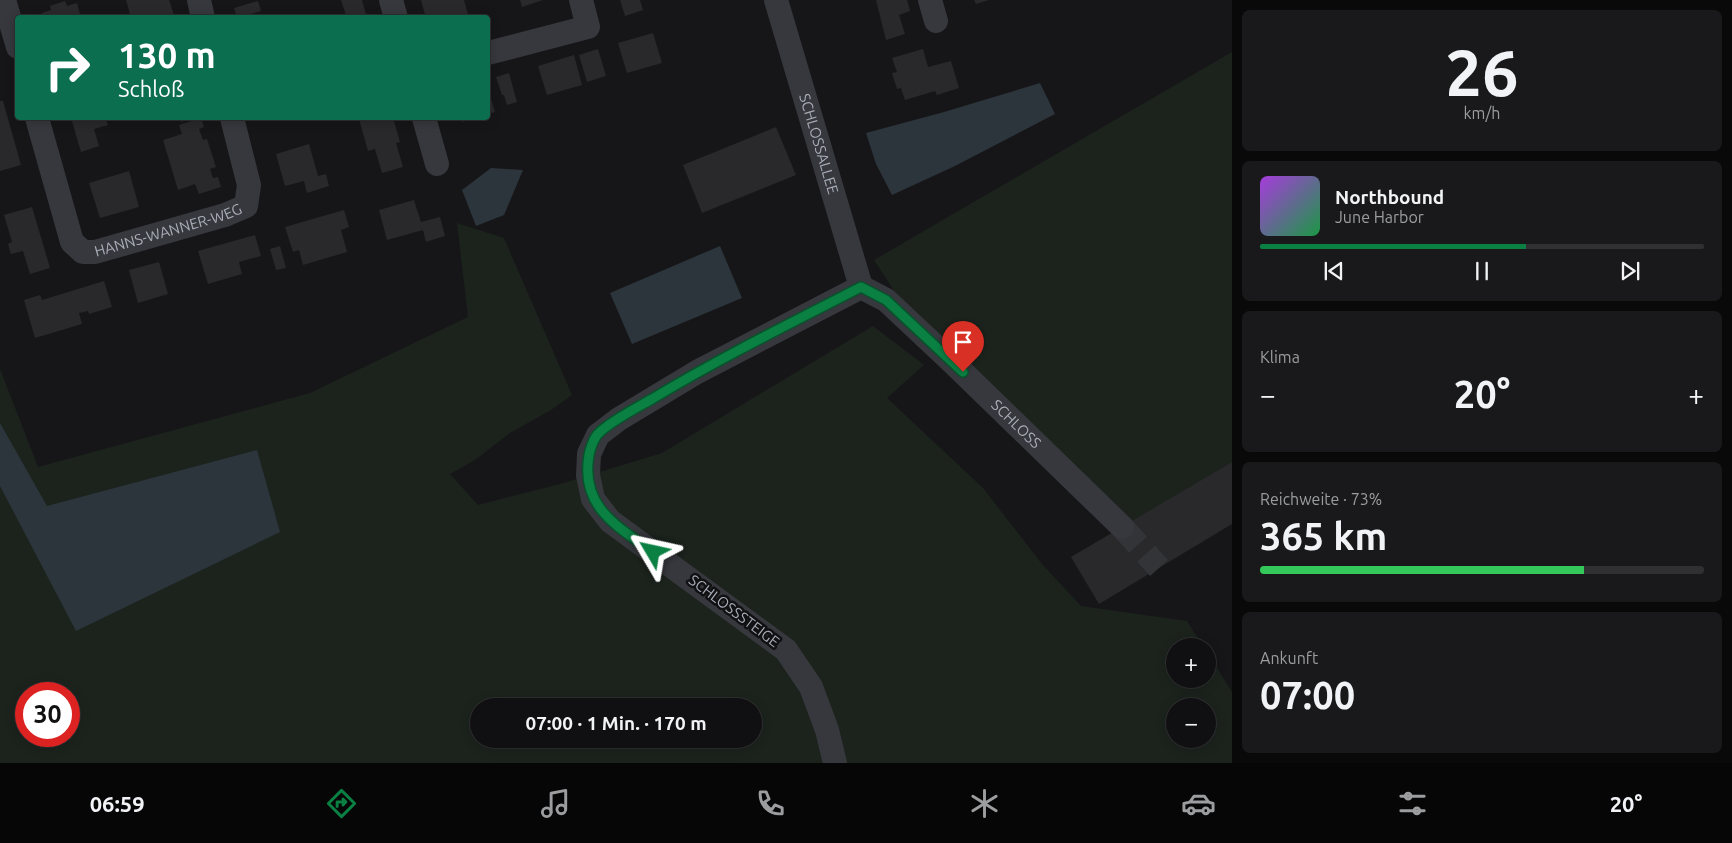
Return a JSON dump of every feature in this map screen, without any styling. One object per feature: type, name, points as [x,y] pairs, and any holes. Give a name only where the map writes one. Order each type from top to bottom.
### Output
[{"type":"street","points":[[4,0],[15,37]]},
{"type":"street","points":[[199,0],[203,15]]},
{"type":"street","points":[[391,0],[395,15]]},
{"type":"street","points":[[490,52],[588,27],[581,0]]},
{"type":"street","name":"SCHLOSSALLEE","points":[[776,0],[861,287]]},
{"type":"street","name":"HANNS-WANNER-WEG","points":[[38,120],[72,242],[83,252],[96,252],[225,215],[246,206],[249,185],[233,120]]},
{"type":"street","points":[[425,120],[436,164]]},
{"type":"street","name":"SCHLOSS","points":[[861,287],[886,300],[1122,527]]},
{"type":"street","name":"SCHLOSSSTEIGE","points":[[835,763],[827,730],[811,687],[786,650],[610,521],[593,499],[588,475],[589,454],[598,435],[620,419],[697,372],[861,287]]},
{"type":"shaded area","points":[[1232,52],[1232,462],[1132,522],[958,357],[897,295],[874,260]]},
{"type":"shaded area","points":[[1040,83],[1055,114],[955,166],[892,195],[876,164],[866,133]]},
{"type":"shaded area","points":[[491,168],[523,170],[504,215],[476,226],[462,190]]},
{"type":"shaded area","points":[[457,223],[504,238],[572,395],[551,410],[510,433],[475,460],[450,474],[478,505],[560,484],[662,453],[873,326],[924,365],[887,398],[983,488],[1042,564],[1081,606],[1187,621],[1198,638],[1166,638],[1166,688],[1216,688],[1216,666],[1232,692],[1232,763],[0,763],[0,369],[38,467],[310,393],[468,317]]},
{"type":"shaded area","points":[[720,246],[742,298],[632,344],[610,293]]},
{"type":"shaded area","points":[[0,423],[47,506],[257,450],[280,532],[76,631],[0,486]]},
{"type":"building","points":[[126,0],[169,0],[174,15],[130,15]]},
{"type":"building","points":[[341,0],[362,0],[366,15],[346,15]]},
{"type":"building","points":[[421,0],[464,0],[468,15],[425,15]]},
{"type":"building","points":[[520,0],[543,0],[522,7]]},
{"type":"building","points":[[620,0],[640,0],[643,10],[625,16]]},
{"type":"building","points":[[876,0],[907,0],[910,11],[899,15],[905,34],[886,40]]},
{"type":"building","points":[[974,0],[989,0],[976,4]]},
{"type":"building","points":[[65,1],[67,6],[77,3],[80,15],[42,15],[42,13],[51,10],[50,6]]},
{"type":"building","points":[[258,1],[261,11],[247,15],[236,15],[234,8]]},
{"type":"building","points":[[653,33],[662,63],[627,73],[618,43]]},
{"type":"building","points":[[598,49],[606,76],[587,82],[579,55]]},
{"type":"building","points":[[923,49],[928,67],[951,61],[959,88],[937,95],[935,91],[905,100],[901,88],[897,89],[892,73],[897,72],[892,58]]},
{"type":"building","points":[[574,55],[582,85],[547,95],[538,66]]},
{"type":"building","points":[[509,73],[517,102],[507,105],[496,77]]},
{"type":"building","points":[[490,95],[495,112],[490,113]]},
{"type":"building","points":[[0,101],[3,101],[21,165],[0,171]]},
{"type":"building","points":[[72,120],[106,120],[108,125],[94,129],[99,146],[81,152]]},
{"type":"building","points":[[202,120],[204,127],[199,129],[203,140],[207,139],[216,167],[210,169],[213,178],[218,177],[221,187],[199,194],[195,184],[178,190],[163,140],[182,134],[179,125]]},
{"type":"building","points":[[359,120],[394,120],[400,142],[396,143],[403,167],[382,173],[375,149],[368,151]]},
{"type":"building","points":[[776,127],[796,175],[702,213],[683,165]]},
{"type":"building","points":[[309,144],[318,176],[326,174],[329,186],[307,193],[304,181],[285,186],[276,154]]},
{"type":"building","points":[[129,171],[139,207],[100,218],[89,183]]},
{"type":"building","points":[[414,200],[421,222],[440,217],[445,236],[426,242],[423,230],[387,240],[379,210]]},
{"type":"building","points":[[32,207],[50,268],[30,274],[23,251],[11,254],[8,244],[12,242],[4,215]]},
{"type":"building","points":[[344,210],[349,227],[341,230],[347,252],[303,265],[299,250],[293,252],[285,227]]},
{"type":"building","points":[[255,235],[261,256],[239,262],[242,274],[208,284],[198,251]]},
{"type":"building","points":[[280,246],[286,268],[276,270],[270,249]]},
{"type":"building","points":[[159,262],[168,294],[138,303],[129,270]]},
{"type":"building","points":[[104,281],[112,307],[89,314],[88,311],[79,313],[82,324],[35,338],[24,300],[40,295],[42,300]]},
{"type":"building","points":[[1232,462],[1232,524],[1099,604],[1071,557]]},
{"type":"tunnel","points":[[1122,527],[1159,568]]},
{"type":"route","points":[[653,552],[610,521],[593,499],[588,475],[589,454],[598,435],[620,419],[697,372],[861,287],[886,300],[963,372]]}]
